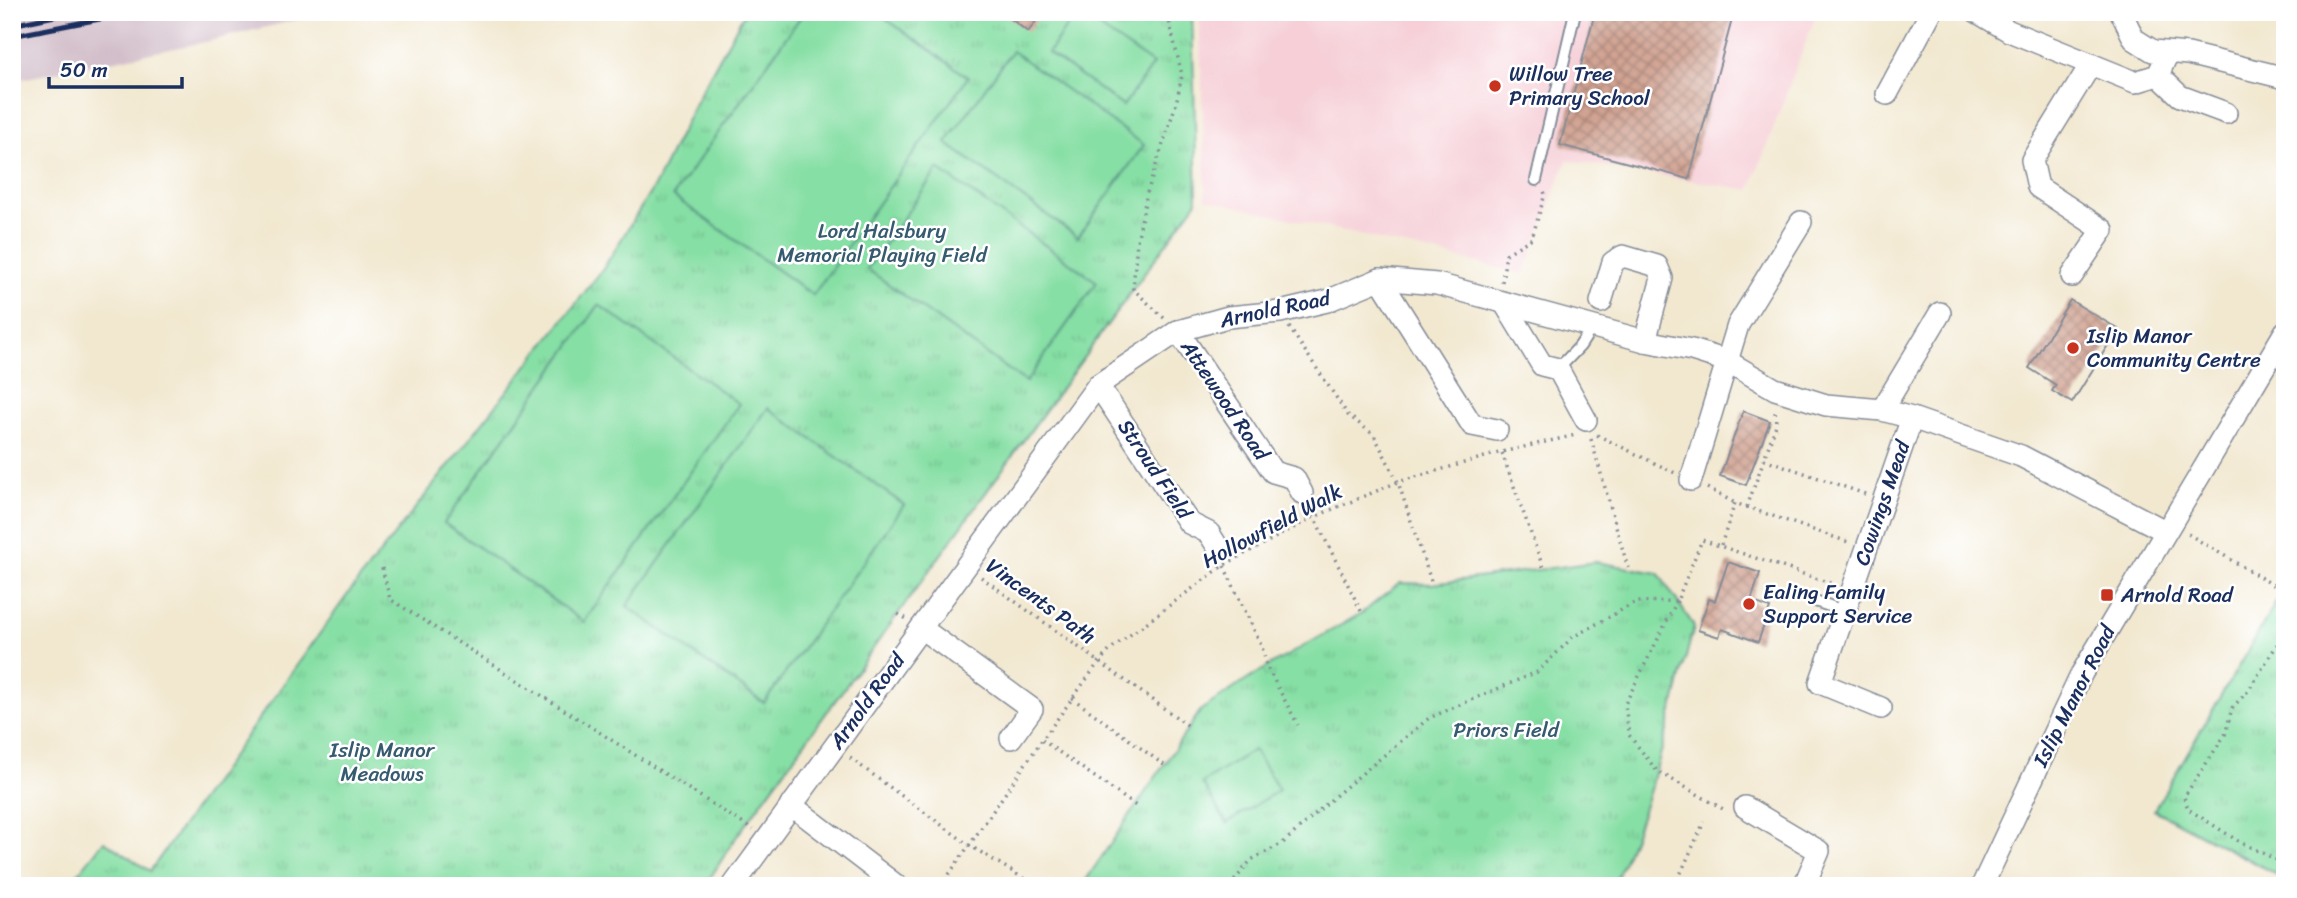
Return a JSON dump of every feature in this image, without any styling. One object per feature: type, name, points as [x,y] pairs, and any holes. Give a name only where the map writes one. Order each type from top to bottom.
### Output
[{"type":"street","points":[[1887,94],[1931,12]]},
{"type":"street","points":[[1976,12],[2009,31],[2135,82],[2158,75],[2168,53]]},
{"type":"street","points":[[2121,12],[2134,39],[2153,51],[2206,58],[2285,78]]},
{"type":"street","points":[[2072,276],[2103,230],[2038,187],[2032,160],[2091,64]]},
{"type":"street","points":[[2158,75],[2180,96],[2226,113]]},
{"type":"street","points":[[1691,480],[1738,325],[1801,222]]},
{"type":"street","points":[[1601,302],[1613,262],[1623,256],[1657,266],[1662,278],[1645,341]]},
{"type":"street","name":"Arnold Road","points":[[733,886],[1098,385],[1178,331],[1228,317],[1280,313],[1327,301],[1380,279],[1437,284],[1645,341],[1692,350],[1727,361],[1775,389],[1826,405],[1882,410],[1912,418],[2021,456],[2168,527]]},
{"type":"street","points":[[1380,279],[1472,425],[1497,429]]},
{"type":"street","points":[[1506,304],[1542,365],[1558,369],[1588,426]]},
{"type":"street","points":[[1882,410],[1940,313]]},
{"type":"street","name":"Attewood Road","points":[[1178,331],[1273,472],[1294,478],[1302,494]]},
{"type":"street","name":"Islip Manor Road","points":[[1982,886],[2082,673],[2285,332]]},
{"type":"street","name":"Stroud Field","points":[[1098,385],[1189,523],[1209,533],[1220,556]]},
{"type":"street","name":"Cowings Mead","points":[[1881,708],[1819,682],[1912,418]]},
{"type":"street","points":[[920,628],[1032,709],[1011,738]]},
{"type":"street","points":[[791,805],[897,886]]},
{"type":"street","points":[[1745,807],[1819,851],[1804,886]]},
{"type":"lane","points":[[1536,180],[1575,12]]},
{"type":"lane","points":[[1558,369],[1580,346],[1592,327]]},
{"type":"lane","points":[[1815,601],[1844,611]]},
{"type":"path","points":[[1167,12],[1182,75],[1176,104],[1147,193],[1137,241],[1133,289],[1178,331]]},
{"type":"path","points":[[1504,269],[1506,254],[1532,238],[1545,194],[1536,180]]},
{"type":"path","points":[[1280,313],[1348,415],[1374,435],[1398,482],[1432,584]]},
{"type":"path","points":[[1747,507],[1776,425],[1775,389]]},
{"type":"path","points":[[1588,426],[1735,503],[1866,548]]},
{"type":"path","points":[[1588,426],[1628,568]]},
{"type":"path","name":"Hollowfield Walk","points":[[941,886],[1042,740],[1100,662],[1111,649],[1220,556],[1398,482],[1588,426]]},
{"type":"path","points":[[1497,429],[1502,452],[1544,569]]},
{"type":"path","points":[[1764,459],[1883,500]]},
{"type":"path","points":[[1302,494],[1362,613]]},
{"type":"path","points":[[1721,545],[1735,503]]},
{"type":"path","points":[[2168,527],[2285,592]]},
{"type":"path","points":[[1745,807],[1737,817],[1657,771],[1629,735],[1625,704],[1677,601],[1702,540],[1851,590]]},
{"type":"path","points":[[1220,556],[1262,648],[1267,667],[1298,725]]},
{"type":"path","name":"Vincents Path","points":[[965,565],[1190,727]]},
{"type":"path","points":[[382,568],[390,599],[746,824],[766,840]]},
{"type":"path","points":[[1230,886],[1251,860],[1283,844],[1335,796],[1429,718],[1537,671],[1573,637],[1636,602],[1677,601]]},
{"type":"path","points":[[2285,632],[2248,691],[2232,708],[2225,735],[2184,797],[2188,809],[2238,841],[2285,864]]},
{"type":"path","points":[[1072,698],[1164,765]]},
{"type":"path","points":[[1042,740],[1136,806]]},
{"type":"path","points":[[834,746],[969,845],[1036,886]]},
{"type":"path","points":[[1675,886],[1704,822]]},
{"type":"path","points":[[944,880],[953,886]]},
{"type":"shaded area","points":[[12,12],[329,12],[205,42],[12,81]]},
{"type":"shaded area","name":"Willow Tree Primary School","points":[[1199,12],[1817,12],[1750,190],[1567,160],[1524,274],[1206,199]]},
{"type":"green space","name":"Lord Halsbury Memorial Playing Field","points":[[745,12],[1192,12],[1197,201],[735,839],[705,886],[68,886],[104,841],[150,871],[348,594],[603,269],[656,183],[700,93]]},
{"type":"green space","points":[[804,12],[876,12],[968,77],[813,295],[673,196]]},
{"type":"green space","points":[[1077,12],[1153,64],[1123,106],[1048,53]]},
{"type":"green space","points":[[1012,51],[1144,145],[1078,237],[946,143]]},
{"type":"green space","points":[[938,169],[1097,282],[1026,382],[867,269]]},
{"type":"green space","points":[[599,305],[739,404],[584,622],[444,523]]},
{"type":"green space","points":[[768,408],[904,505],[764,703],[627,606]]},
{"type":"green space","name":"Priors Field","points":[[1596,562],[1658,573],[1694,626],[1650,790],[1613,886],[1082,886],[1201,710],[1267,667],[1362,613],[1400,583],[1432,584]]},
{"type":"green space","points":[[2285,587],[2285,879],[2154,810]]},
{"type":"green space","points":[[1254,750],[1279,790],[1227,823],[1202,783]]},
{"type":"building","points":[[1002,12],[1043,12],[1028,32]]},
{"type":"building","points":[[1595,12],[1734,12],[1689,179],[1560,145]]},
{"type":"building","name":"Islip Manor Community Centre","points":[[2070,300],[2118,329],[2072,403],[2052,391],[2056,385],[2029,368]]},
{"type":"building","points":[[1743,411],[1770,421],[1746,485],[1720,476]]},
{"type":"building","name":"Ealing Family Support Service","points":[[1728,562],[1760,573],[1751,601],[1770,608],[1758,642],[1722,629],[1719,637],[1698,630],[1709,599],[1715,601]]},
{"type":"railway","points":[[12,25],[74,12]]},
{"type":"railway","points":[[12,36],[136,12]]},
{"type":"place","name":"Willow Tree Primary School","points":[[1495,86]]},
{"type":"place","name":"Islip Manor Community Centre","points":[[2073,348]]},
{"type":"place","name":"Arnold Road","points":[[2107,595]]},
{"type":"place","name":"Ealing Family Support Service","points":[[1749,604]]},
{"type":"park label","name":"Islip Manor Meadows","points":[[382,762]]}]
